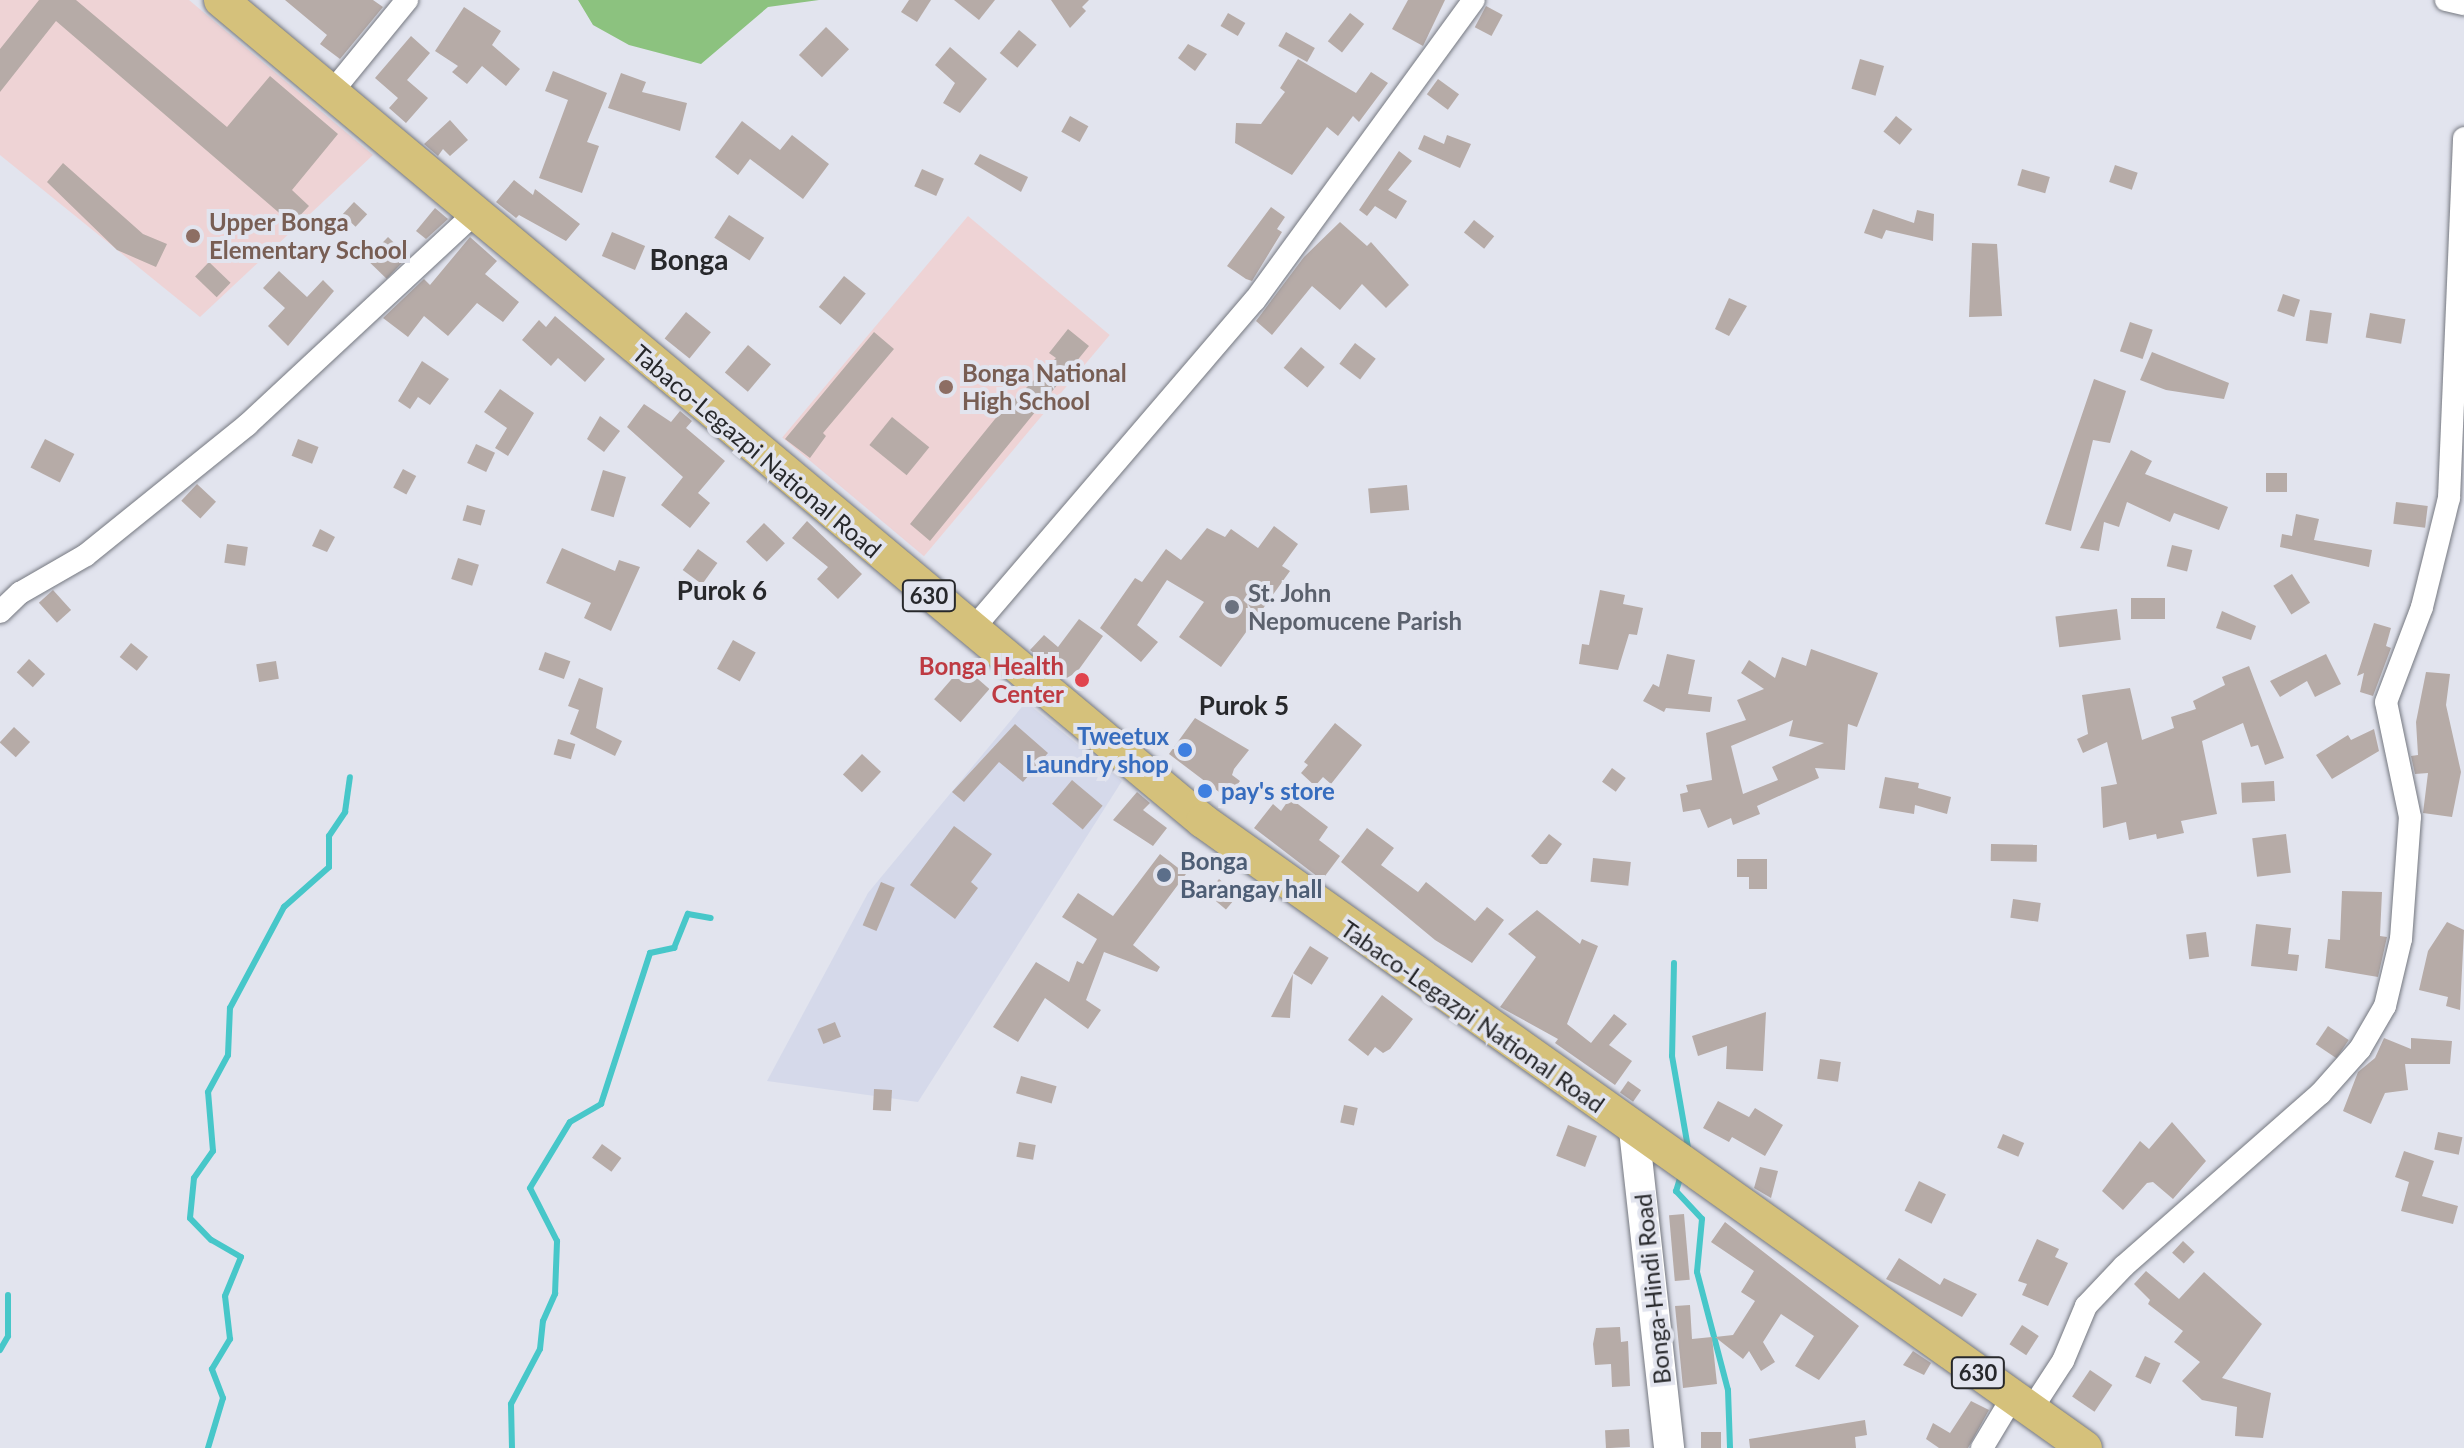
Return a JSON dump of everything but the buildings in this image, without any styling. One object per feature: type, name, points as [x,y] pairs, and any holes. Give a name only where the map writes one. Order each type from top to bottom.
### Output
[{"type":"main road","name":"Tabaco-Legazpi National Road","points":[[221,0],[971,631],[1203,821],[2085,1448]]},
{"type":"street","points":[[331,93],[407,0]]},
{"type":"street","points":[[971,631],[1255,300],[1474,0]]},
{"type":"street","points":[[2446,0],[2464,4]]},
{"type":"street","points":[[1982,1448],[2063,1361],[2086,1306],[2124,1266],[2320,1094],[2360,1049],[2385,1006],[2401,939],[2410,817],[2386,702],[2422,607],[2449,498],[2464,138]]},
{"type":"street","points":[[0,612],[20,593],[86,555],[247,425],[474,214]]},
{"type":"street","name":"Bonga-Hindi Road","points":[[1634,1130],[1669,1448]]},
{"type":"shaded area","name":"Upper Bonga Elementary School","points":[[0,0],[189,0],[373,155],[200,317],[0,155]]},
{"type":"shaded area","name":"Bonga National High School","points":[[968,216],[1110,335],[924,556],[782,437]]},
{"type":"shaded area","points":[[1026,702],[1122,781],[918,1102],[767,1081],[868,893]]},
{"type":"green space","points":[[578,0],[819,0],[768,7],[701,64],[629,45],[593,25]]},
{"type":"waterway","points":[[208,1448],[223,1398],[212,1369],[230,1339],[225,1296],[241,1257],[211,1240],[190,1218],[194,1178],[213,1151],[208,1092],[228,1055],[230,1008],[284,907],[329,867],[329,836],[345,812],[350,777]]},
{"type":"waterway","points":[[512,1448],[511,1404],[540,1349],[543,1321],[555,1294],[557,1241],[530,1188],[570,1122],[601,1104],[650,953],[674,948],[688,914],[711,918]]},
{"type":"waterway","points":[[1674,963],[1672,1056],[1689,1153]]},
{"type":"waterway","points":[[1681,1175],[1676,1191],[1702,1219],[1697,1272],[1728,1390],[1730,1448]]},
{"type":"waterway","points":[[0,1350],[8,1336],[8,1295]]},
{"type":"place","name":"Upper Bonga Elementary School","points":[[193,236]]},
{"type":"place","name":"Bonga National High School","points":[[946,387]]},
{"type":"place","name":"St. John Nepomucene Parish","points":[[1232,607]]},
{"type":"place","name":"Bonga Health Center","points":[[1082,680]]},
{"type":"place","name":"Tweetux Laundry shop","points":[[1185,750]]},
{"type":"place","name":"pay's store","points":[[1205,791]]},
{"type":"place","name":"Bonga Barangay hall","points":[[1164,875]]},
{"type":"district","name":"Bonga","points":[[689,259]]},
{"type":"district","name":"Purok 6","points":[[722,591]]},
{"type":"district","name":"Purok 5","points":[[1244,706]]}]
